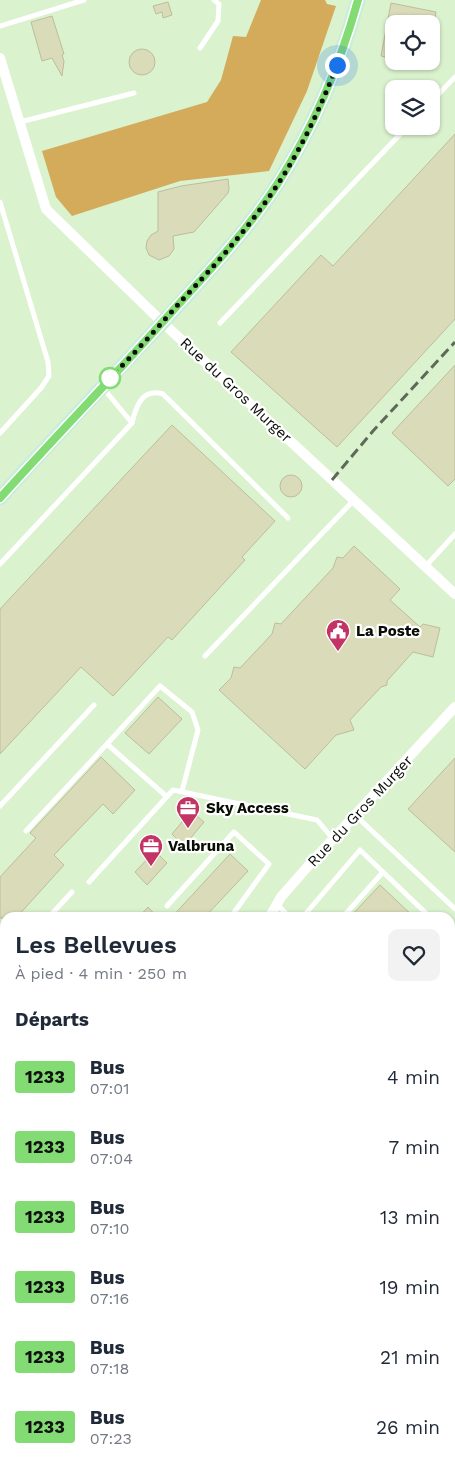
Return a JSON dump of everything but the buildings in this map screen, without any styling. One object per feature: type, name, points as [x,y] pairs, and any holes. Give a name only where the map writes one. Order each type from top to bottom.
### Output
[{"type":"street","points":[[0,498],[240,235],[278,184],[320,106],[342,53],[358,0]]},
{"type":"street","name":"Rue du Gros Murger","points":[[0,58],[2,73],[20,122],[46,209],[162,322],[455,594]]},
{"type":"street","name":"Rue du Gros Murger","points":[[272,912],[281,897],[455,707]]},
{"type":"lane","points":[[0,26],[84,0]]},
{"type":"lane","points":[[200,48],[218,21],[219,4],[214,0]]},
{"type":"lane","points":[[440,93],[455,77]]},
{"type":"lane","points":[[20,122],[134,93]]},
{"type":"lane","points":[[220,323],[399,135]]},
{"type":"lane","points":[[0,202],[48,362],[49,376],[41,388],[0,433]]},
{"type":"lane","points":[[102,387],[132,422]]},
{"type":"lane","points":[[0,564],[132,422],[136,406],[148,395],[155,392],[163,394],[288,518]]},
{"type":"lane","points":[[206,656],[353,501]]},
{"type":"lane","points":[[425,566],[455,534]]},
{"type":"lane","points":[[450,539],[455,543]]},
{"type":"lane","points":[[26,831],[160,686],[192,712],[198,730],[182,792]]},
{"type":"lane","points":[[0,806],[94,705]]},
{"type":"lane","points":[[107,744],[166,796]]},
{"type":"lane","points":[[89,882],[173,790],[317,820],[333,839]]},
{"type":"lane","points":[[355,815],[455,909]]},
{"type":"lane","points":[[167,906],[234,832],[269,864],[234,912]]},
{"type":"lane","points":[[307,912],[360,850],[424,912]]},
{"type":"lane","points":[[347,912],[383,872]]},
{"type":"lane","points":[[54,912],[72,892]]},
{"type":"lane","points":[[277,904],[284,912]]},
{"type":"shaded area","points":[[0,0],[455,0],[455,912],[0,912]]},
{"type":"shaded area","points":[[261,0],[325,0],[327,4],[336,6],[307,91],[269,171],[180,181],[72,216],[56,197],[42,151],[207,102],[221,80],[233,36],[246,37]]},
{"type":"railway","points":[[332,480],[373,431],[455,342]]},
{"type":"bus line","name":"1233","points":[[0,498],[214,266],[278,184],[320,106],[350,31],[358,0]]},
{"type":"place","name":"La Poste","points":[[338,652]]},
{"type":"place","name":"Sky Access","points":[[188,829]]},
{"type":"place","name":"Valbruna","points":[[151,867]]},
{"type":"route","points":[[110,378],[214,266],[278,184],[320,106],[337,65]]}]
